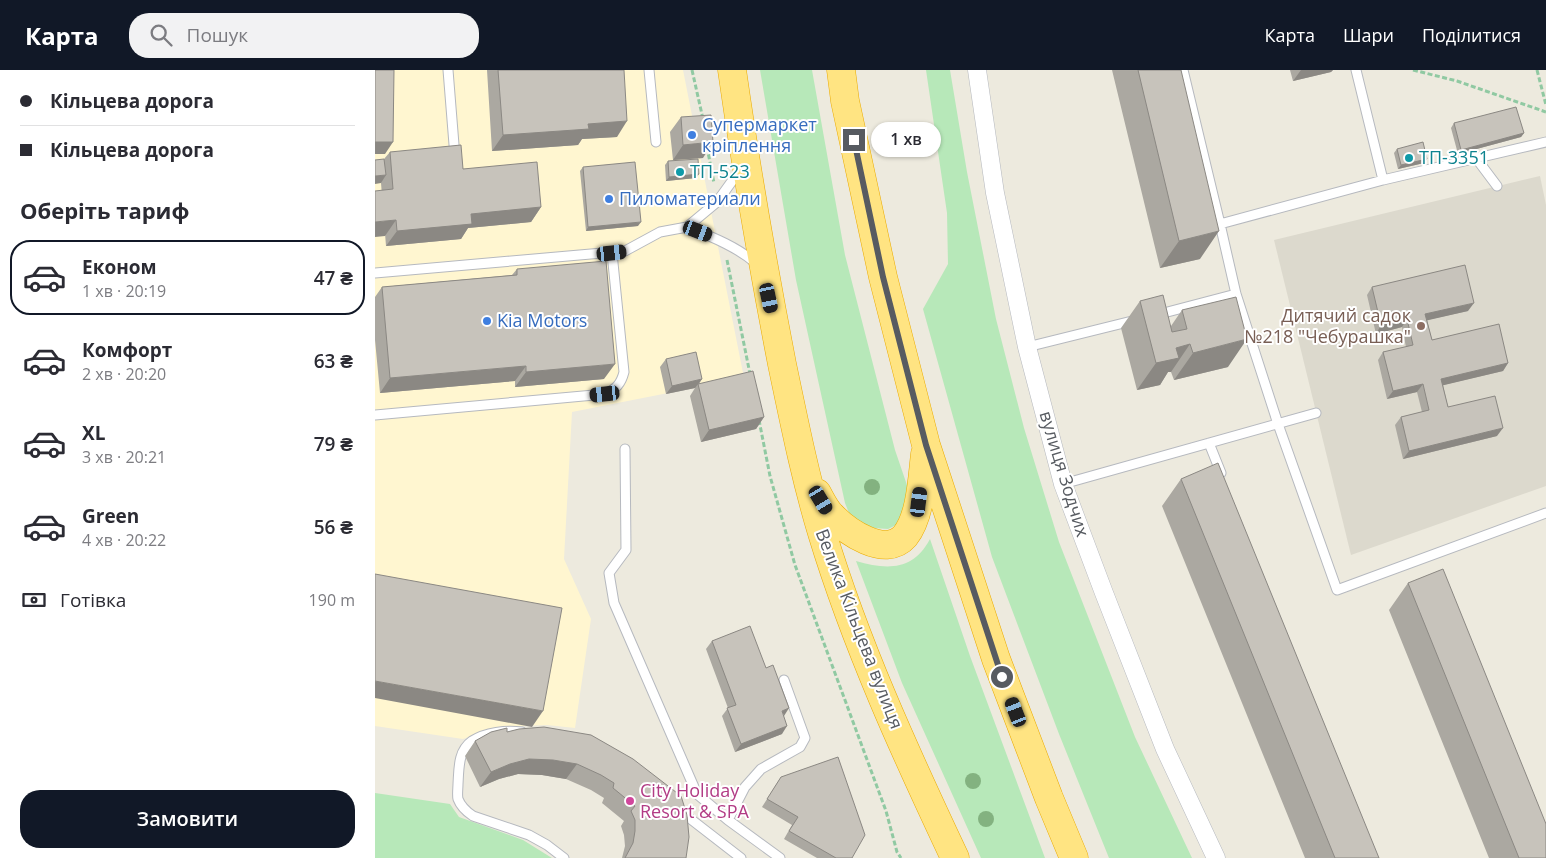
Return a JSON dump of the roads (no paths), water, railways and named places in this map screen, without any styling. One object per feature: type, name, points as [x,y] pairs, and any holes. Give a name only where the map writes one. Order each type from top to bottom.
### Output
[{"type":"highway","name":"Велика Кільцева вулиця","points":[[732,70],[763,269],[804,472],[845,604],[893,723],[952,857]]},
{"type":"highway","points":[[841,70],[845,101],[883,277],[926,445],[996,660],[1074,858]]},
{"type":"highway","points":[[804,472],[830,514],[842,525],[859,537],[876,544],[887,545],[897,542],[905,536],[912,523],[919,502],[926,445]]},
{"type":"street","name":"вулиця Зодчих","points":[[977,70],[995,193],[1027,347],[1063,484],[1165,749],[1215,858]]},
{"type":"lane","points":[[448,70],[456,168]]},
{"type":"lane","points":[[649,70],[656,142]]},
{"type":"lane","points":[[1183,70],[1236,294],[1337,590],[1546,513]]},
{"type":"lane","points":[[1356,70],[1383,180]]},
{"type":"lane","points":[[1220,224],[1383,180],[1546,142]]},
{"type":"lane","points":[[1476,158],[1497,186]]},
{"type":"lane","points":[[375,273],[612,253],[630,249],[660,232],[687,226],[717,202],[745,161]]},
{"type":"lane","points":[[687,226],[723,241],[747,255],[763,269]]},
{"type":"lane","points":[[375,415],[605,394],[615,390],[624,372],[612,253]]},
{"type":"lane","points":[[1151,316],[1236,294]]},
{"type":"lane","points":[[1027,347],[1141,318]]},
{"type":"lane","points":[[1063,484],[1317,413]]},
{"type":"lane","points":[[1209,444],[1224,480]]},
{"type":"lane","points":[[625,449],[626,550],[609,573],[614,603],[697,794],[780,858]]},
{"type":"lane","points":[[729,820],[745,788],[761,769],[800,747],[805,738],[784,680]]},
{"type":"lane","points":[[531,732],[513,731],[488,734],[472,741],[464,750],[460,760],[457,798],[466,811],[473,816],[529,835],[547,845],[564,858]]},
{"type":"lane","points":[[673,805],[741,858]]},
{"type":"place","name":"Супермаркет кріплення","points":[[692,135]]},
{"type":"place","name":"ТП-3351","points":[[1409,158]]},
{"type":"place","name":"ТП-523","points":[[680,172]]},
{"type":"place","name":"Пиломатериали","points":[[609,199]]},
{"type":"place","name":"Kia Motors","points":[[487,321]]},
{"type":"place","name":"Дитячий садок №218 \"Чебурашка\"","points":[[1421,326]]},
{"type":"place","name":"City Holiday Resort & SPA","points":[[630,801]]}]
